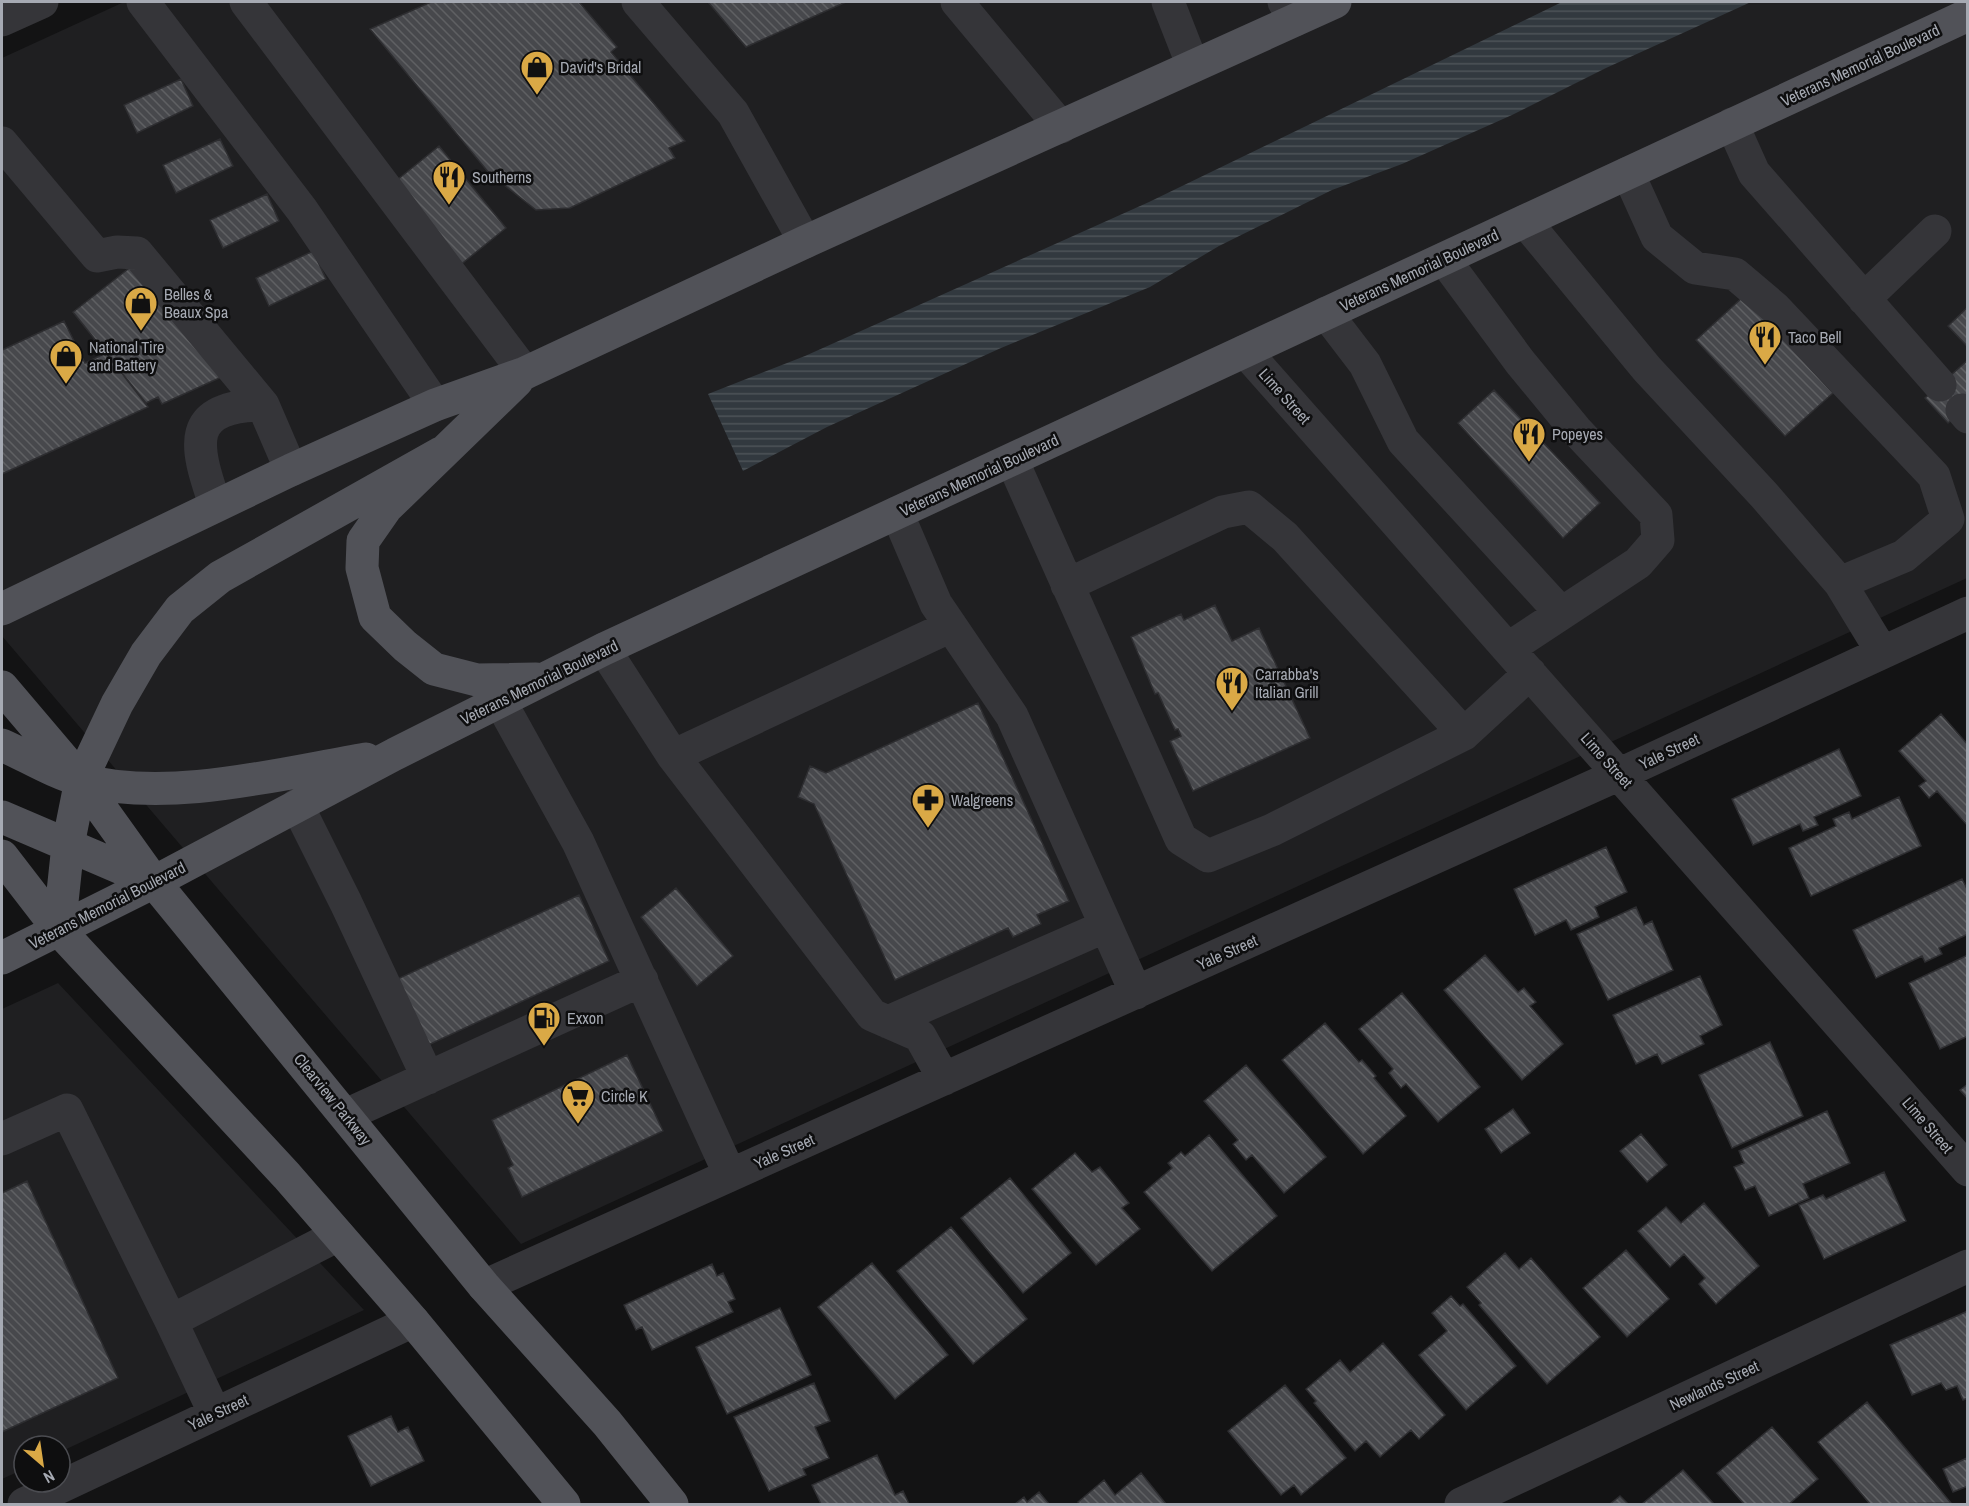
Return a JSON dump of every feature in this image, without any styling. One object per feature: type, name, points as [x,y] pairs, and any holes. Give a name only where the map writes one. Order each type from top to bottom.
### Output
[{"type":"main road","points":[[2,609],[215,504],[435,405],[525,373],[805,242],[1193,66],[1289,11],[1335,2]]},
{"type":"main road","name":"Veterans Memorial Boulevard","points":[[2,958],[154,882],[395,754],[604,649],[1968,15]]},
{"type":"main road","points":[[525,373],[386,508],[363,541],[362,568],[375,617],[405,646],[434,669],[477,680],[546,679]]},
{"type":"main road","points":[[58,930],[68,846],[81,780],[117,704],[146,654],[180,609],[220,577],[441,453]]},
{"type":"main road","name":"Clearview Parkway","points":[[2,687],[81,780],[154,882],[484,1286],[607,1423],[672,1504]]},
{"type":"main road","points":[[2,745],[81,780],[147,789],[207,786],[395,754]]},
{"type":"main road","points":[[2,817],[154,882]]},
{"type":"main road","points":[[2,856],[58,930],[287,1176],[413,1321],[564,1504]]},
{"type":"street","points":[[2,20],[42,2]]},
{"type":"street","points":[[143,2],[302,210],[435,405]]},
{"type":"street","points":[[246,2],[525,373]]},
{"type":"street","points":[[638,2],[733,113],[805,242]]},
{"type":"street","points":[[1168,2],[1193,66]]},
{"type":"street","points":[[966,4],[1061,127]]},
{"type":"street","points":[[1732,124],[1754,173],[1940,385]]},
{"type":"street","points":[[2,143],[97,256],[117,252],[137,253],[263,405],[291,470]]},
{"type":"street","points":[[1628,173],[1657,237],[1695,268],[1735,274],[1775,308],[1934,476],[1948,519],[1904,556],[1840,583]]},
{"type":"street","points":[[1525,221],[1647,369],[1764,495],[1840,583],[1882,652]]},
{"type":"street","points":[[1864,299],[1935,231]]},
{"type":"street","points":[[1444,259],[1575,430],[1656,515],[1658,540],[1638,563],[1509,648]]},
{"type":"street","points":[[1326,313],[1365,364],[1403,441],[1561,613]]},
{"type":"street","name":"Lime Street","points":[[1245,351],[1968,1170]]},
{"type":"street","points":[[215,504],[200,445],[203,427],[218,414],[235,405],[263,405]]},
{"type":"street","points":[[1012,459],[1181,839],[1208,856],[1272,830],[1464,734],[1530,673]]},
{"type":"street","points":[[1067,585],[1223,512],[1249,507],[1285,537],[1464,734]]},
{"type":"street","points":[[897,513],[936,604],[1012,716],[1136,993]]},
{"type":"street","name":"Yale Street","points":[[484,1286],[1620,774],[1968,613]]},
{"type":"street","points":[[673,756],[951,626]]},
{"type":"street","points":[[604,649],[673,756],[872,1016],[920,1036],[944,1080]]},
{"type":"street","points":[[500,701],[559,804],[730,1175]]},
{"type":"street","points":[[297,805],[428,1078]]},
{"type":"street","points":[[888,1022],[1106,926]]},
{"type":"street","points":[[346,1115],[642,980]]},
{"type":"street","points":[[2,1139],[67,1110],[215,1414]]},
{"type":"street","points":[[171,1321],[338,1235]]},
{"type":"street","name":"Newlands Street","points":[[1461,1504],[1968,1266]]},
{"type":"street","name":"Yale Street","points":[[24,1504],[413,1321]]},
{"type":"shaded area","points":[[124,2],[1967,2],[1967,578],[521,1244],[2,636],[2,58]]},
{"type":"shaded area","points":[[1562,2],[1751,2],[1606,68],[1512,115],[1402,164],[1332,190],[1219,246],[1150,287],[1001,348],[827,427],[743,471],[708,394],[805,356],[1149,202]]},
{"type":"shaded area","points":[[58,983],[364,1310],[72,1446],[72,1434],[12,1434],[12,1474],[2,1479],[2,1009]]},
{"type":"building","name":"David's Bridal","points":[[431,2],[579,2],[617,47],[611,52],[685,141],[669,148],[675,158],[570,208],[536,210],[489,173],[370,29]]},
{"type":"building","points":[[708,2],[846,2],[746,47]]},
{"type":"building","points":[[181,79],[193,106],[137,133],[124,105]]},
{"type":"building","points":[[220,139],[233,166],[176,193],[163,165]]},
{"type":"building","name":"Southerns","points":[[439,146],[506,228],[459,266],[392,184]]},
{"type":"building","points":[[267,194],[279,221],[223,248],[210,220]]},
{"type":"building","points":[[313,251],[326,279],[269,306],[256,278]]},
{"type":"building","name":"Belles & Beaux Spa","points":[[137,262],[226,375],[162,404],[158,397],[146,403],[73,312]]},
{"type":"building","name":"Taco Bell","points":[[1744,296],[1833,393],[1785,436],[1696,340]]},
{"type":"building","points":[[1968,307],[1968,347],[1948,326]]},
{"type":"building","name":"National Tire and Battery","points":[[64,321],[85,363],[106,353],[148,407],[2,474],[2,350]]},
{"type":"building","points":[[1968,360],[1968,405],[1948,423],[1925,398]]},
{"type":"building","name":"Popeyes","points":[[1494,390],[1600,503],[1563,538],[1458,423]]},
{"type":"building","name":"Carrabba's Italian Grill","points":[[1215,605],[1232,641],[1259,628],[1310,738],[1193,791],[1170,741],[1181,736],[1178,729],[1175,730],[1158,693],[1155,694],[1131,637],[1181,614],[1184,620]]},
{"type":"building","points":[[978,703],[1069,901],[1037,915],[1041,924],[1013,937],[1008,928],[895,980],[814,804],[798,797],[810,766],[826,773]]},
{"type":"building","points":[[1941,714],[1968,745],[1968,826],[1937,791],[1929,798],[1919,786],[1926,781],[1899,751]]},
{"type":"building","points":[[1839,749],[1861,796],[1814,817],[1818,825],[1803,831],[1800,824],[1753,845],[1732,799]]},
{"type":"building","points":[[1899,797],[1921,846],[1811,896],[1789,848],[1836,826],[1833,819],[1849,812],[1852,819]]},
{"type":"building","points":[[1606,847],[1627,892],[1595,907],[1599,917],[1571,930],[1566,920],[1535,935],[1514,889]]},
{"type":"building","points":[[1962,879],[1968,891],[1968,934],[1939,948],[1942,954],[1925,962],[1922,956],[1876,978],[1853,930]]},
{"type":"building","points":[[676,888],[733,956],[697,986],[641,917]]},
{"type":"building","points":[[579,895],[609,961],[424,1047],[393,981]]},
{"type":"building","points":[[1636,907],[1644,925],[1652,921],[1673,970],[1608,1000],[1577,934]]},
{"type":"building","points":[[1485,955],[1518,992],[1524,988],[1536,1002],[1530,1006],[1563,1044],[1522,1080],[1444,990]]},
{"type":"building","points":[[1968,955],[1968,1036],[1940,1049],[1909,983]]},
{"type":"building","points":[[1700,976],[1722,1025],[1700,1036],[1704,1044],[1662,1064],[1657,1054],[1636,1064],[1613,1015]]},
{"type":"building","points":[[1402,993],[1480,1087],[1438,1122],[1406,1084],[1401,1088],[1389,1073],[1393,1069],[1359,1029]]},
{"type":"building","points":[[1325,1023],[1359,1062],[1362,1060],[1376,1076],[1374,1078],[1406,1116],[1363,1154],[1282,1060]]},
{"type":"building","points":[[1770,1042],[1803,1116],[1732,1148],[1699,1075]]},
{"type":"building","name":"Circle K","points":[[627,1055],[663,1131],[522,1197],[508,1168],[513,1165],[492,1120]]},
{"type":"building","points":[[1246,1065],[1326,1157],[1284,1193],[1252,1155],[1246,1160],[1233,1144],[1238,1140],[1204,1101]]},
{"type":"building","points":[[1968,1084],[1968,1099],[1960,1090]]},
{"type":"building","points":[[1513,1109],[1530,1133],[1501,1153],[1485,1129]]},
{"type":"building","points":[[1827,1111],[1850,1163],[1803,1184],[1809,1198],[1769,1216],[1755,1186],[1745,1190],[1734,1167],[1744,1163],[1739,1151]]},
{"type":"building","points":[[1641,1134],[1667,1165],[1647,1182],[1620,1151]]},
{"type":"building","points":[[1209,1135],[1277,1216],[1212,1271],[1144,1192],[1172,1168],[1168,1163],[1181,1152],[1185,1156]]},
{"type":"building","points":[[1075,1153],[1092,1172],[1100,1167],[1129,1203],[1122,1208],[1140,1229],[1096,1265],[1032,1189]]},
{"type":"building","points":[[1884,1172],[1906,1221],[1824,1259],[1799,1205],[1823,1195],[1826,1199]]},
{"type":"building","points":[[1010,1178],[1071,1253],[1023,1293],[961,1218]]},
{"type":"building","points":[[27,1181],[118,1378],[2,1432],[2,1193]]},
{"type":"building","points":[[1704,1203],[1759,1266],[1716,1304],[1699,1284],[1705,1278],[1684,1254],[1670,1267],[1638,1231],[1666,1207],[1681,1223]]},
{"type":"building","points":[[951,1227],[1027,1319],[973,1364],[897,1271]]},
{"type":"building","points":[[1626,1250],[1669,1299],[1627,1337],[1583,1288]]},
{"type":"building","points":[[1505,1253],[1519,1269],[1531,1258],[1600,1337],[1547,1384],[1479,1305],[1481,1303],[1467,1287]]},
{"type":"building","points":[[872,1263],[948,1355],[895,1399],[818,1307]]},
{"type":"building","points":[[712,1264],[717,1276],[723,1273],[735,1299],[728,1302],[733,1312],[652,1350],[642,1327],[636,1330],[624,1305]]},
{"type":"building","points":[[1451,1296],[1460,1306],[1463,1304],[1516,1366],[1466,1410],[1419,1355],[1447,1331],[1432,1313]]},
{"type":"building","points":[[780,1308],[811,1375],[727,1414],[696,1347]]},
{"type":"building","points":[[1968,1311],[1968,1398],[1963,1400],[1957,1386],[1946,1390],[1941,1383],[1912,1395],[1890,1345]]},
{"type":"building","points":[[1383,1343],[1445,1415],[1419,1439],[1411,1430],[1380,1457],[1366,1441],[1355,1451],[1314,1403],[1316,1401],[1306,1389],[1340,1360],[1350,1372]]},
{"type":"building","points":[[814,1383],[830,1421],[815,1427],[829,1458],[803,1469],[806,1475],[769,1491],[734,1417]]},
{"type":"building","points":[[1285,1385],[1346,1458],[1301,1495],[1294,1485],[1281,1495],[1228,1431]]},
{"type":"building","points":[[1867,1402],[1951,1503],[1870,1504],[1818,1442]]},
{"type":"building","points":[[391,1416],[398,1432],[408,1427],[424,1461],[371,1486],[348,1436]]},
{"type":"building","points":[[1772,1427],[1818,1479],[1789,1504],[1744,1504],[1717,1473]]},
{"type":"building","points":[[877,1455],[895,1495],[903,1491],[909,1504],[821,1504],[812,1485]]},
{"type":"building","points":[[1967,1458],[1968,1486],[1953,1492],[1943,1469]]},
{"type":"building","points":[[1683,1470],[1714,1504],[1642,1504]]},
{"type":"building","points":[[1141,1473],[1166,1504],[1080,1504],[1078,1502],[1104,1480],[1115,1495]]},
{"type":"building","points":[[1039,1492],[1049,1504],[1015,1504],[1024,1497],[1027,1502]]},
{"type":"building","points":[[1620,1496],[1628,1504],[1610,1504]]},
{"type":"place","name":"David's Bridal","points":[[537,96]]},
{"type":"place","name":"Southerns","points":[[449,206]]},
{"type":"place","name":"Belles & Beaux Spa","points":[[141,332]]},
{"type":"place","name":"Taco Bell","points":[[1765,366]]},
{"type":"place","name":"National Tire and Battery","points":[[66,385]]},
{"type":"place","name":"Popeyes","points":[[1529,463]]},
{"type":"place","name":"Carrabba's Italian Grill","points":[[1232,712]]},
{"type":"place","name":"Walgreens","points":[[928,829]]},
{"type":"place","name":"Exxon","points":[[544,1047]]},
{"type":"place","name":"Circle K","points":[[578,1125]]}]
